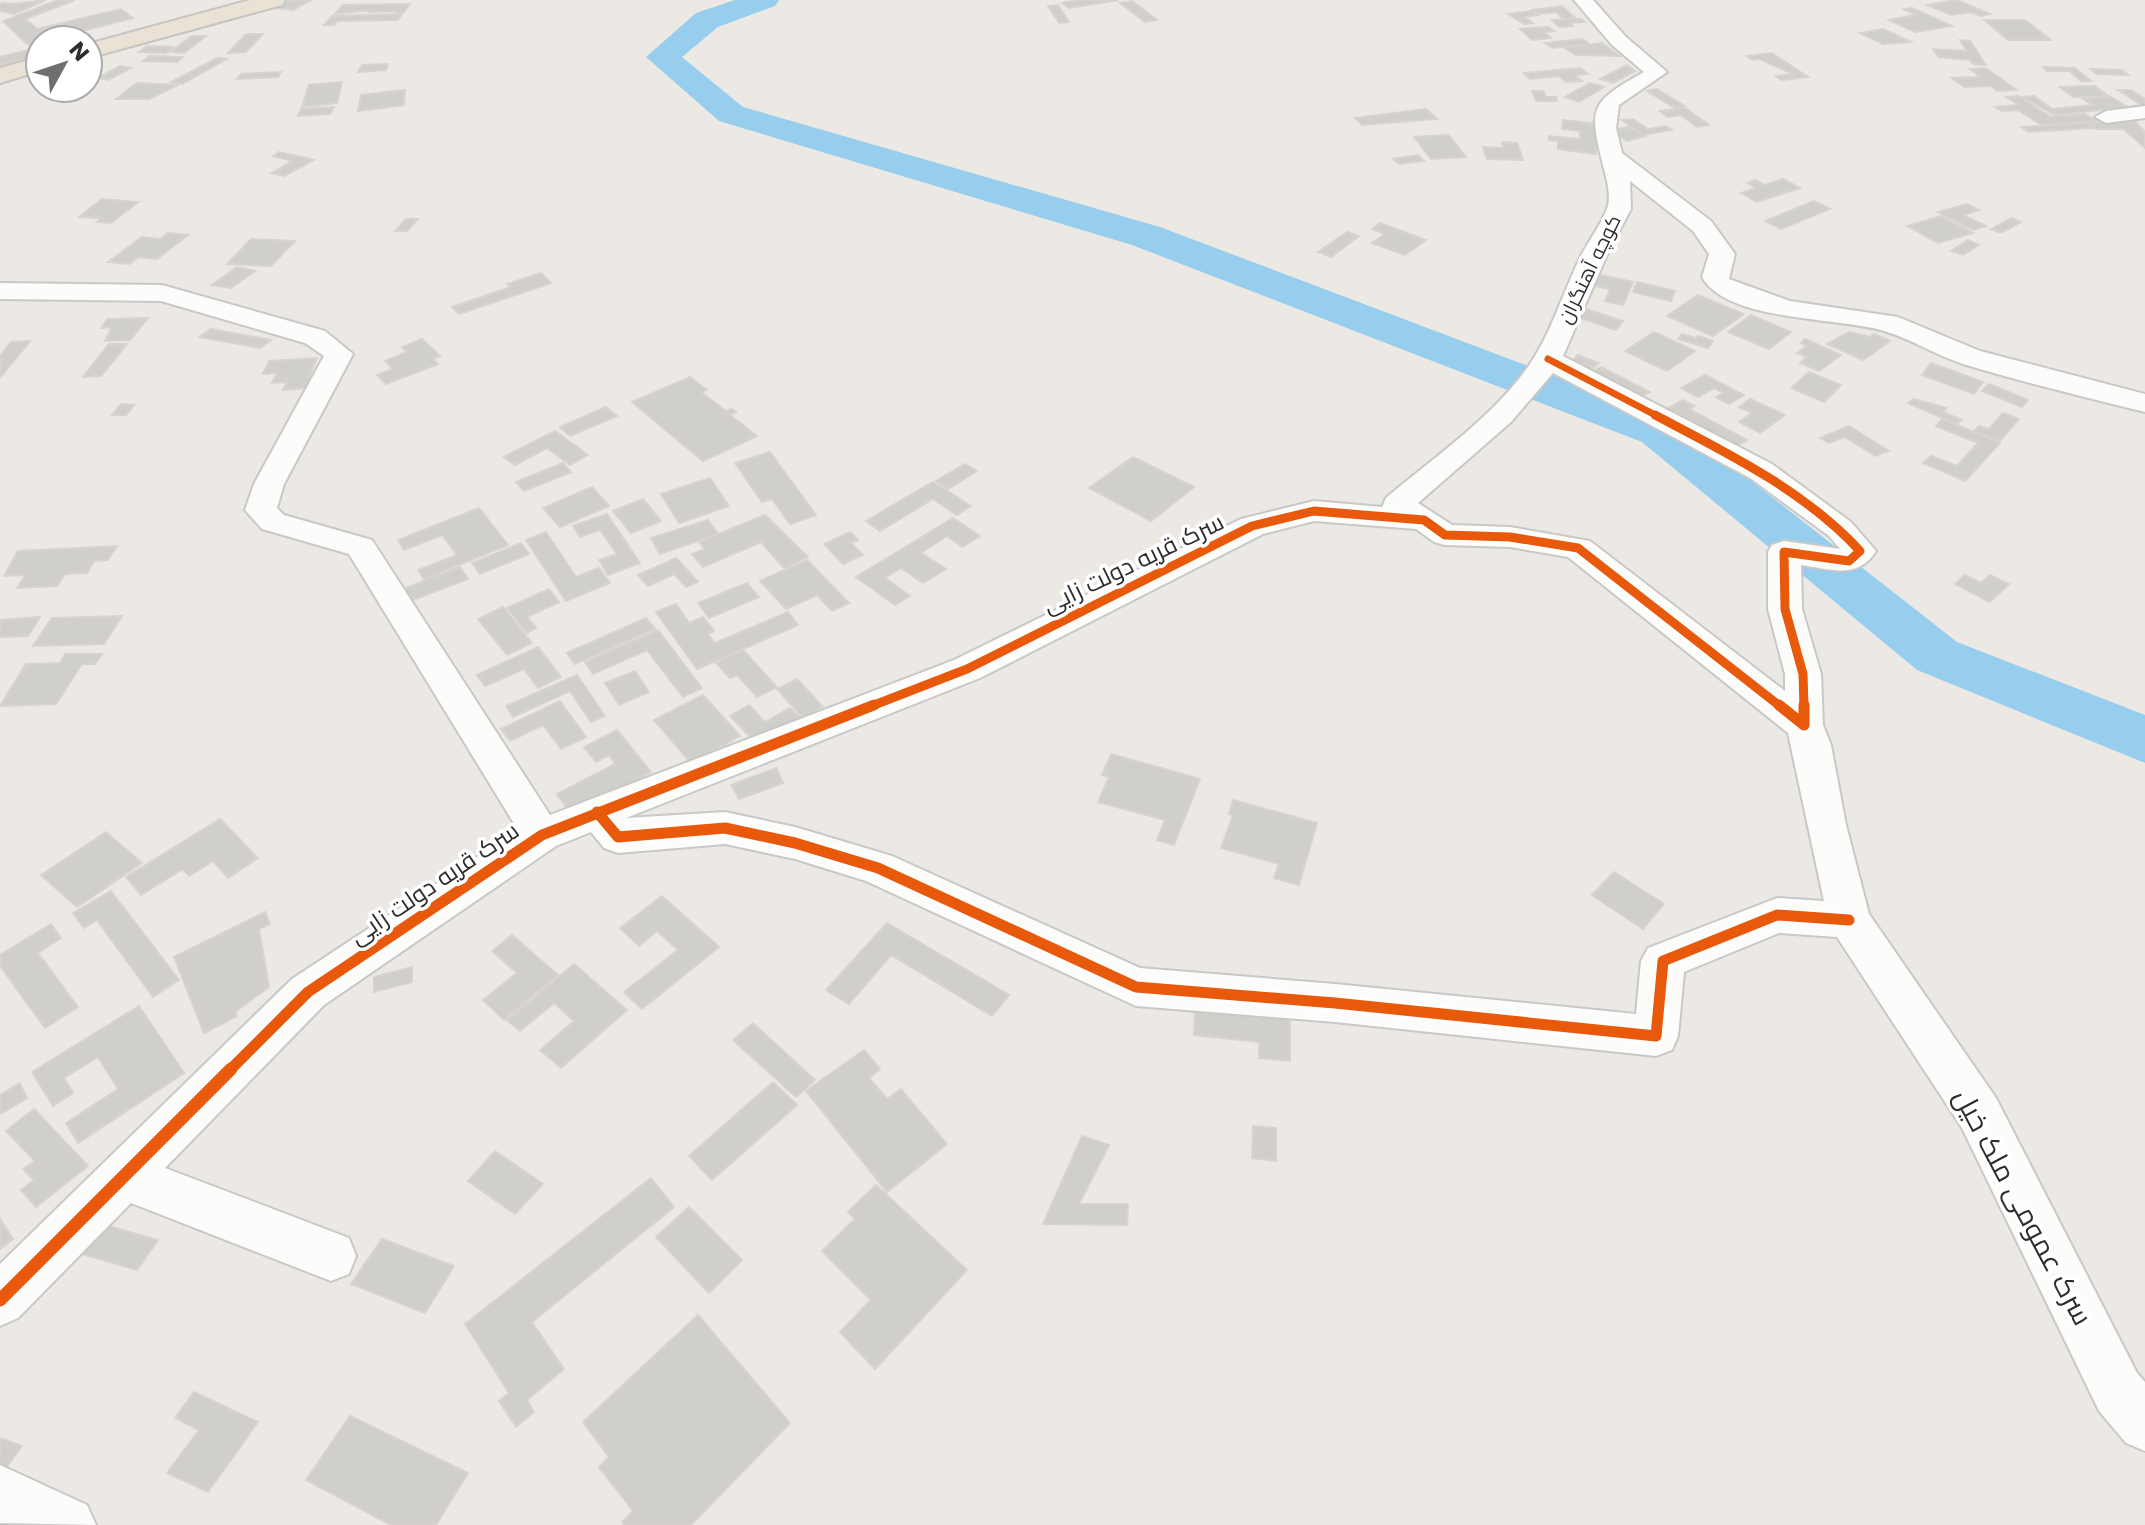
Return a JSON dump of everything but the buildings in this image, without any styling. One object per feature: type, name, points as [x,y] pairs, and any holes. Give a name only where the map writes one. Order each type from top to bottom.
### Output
[{"type":"highway","points":[[104,47],[274,0]]},
{"type":"highway","points":[[0,76],[24,69]]},
{"type":"street","name":"کوچه آهنگران","points":[[1424,520],[1397,505],[1513,403],[1548,359],[1593,256],[1622,203],[1615,158],[1604,122],[1608,104],[1619,93],[1641,84],[1657,72],[1619,41],[1583,0]]},
{"type":"street","points":[[2106,117],[2145,112]]},
{"type":"street","points":[[1615,158],[1702,226],[1722,254],[1715,277],[1719,284],[1788,309],[1889,323],[1970,357],[2145,403]]},
{"type":"street","points":[[0,291],[162,293],[315,337],[339,354],[269,484],[261,510],[273,522],[361,547],[542,835]]},
{"type":"street","points":[[1548,359],[1761,471],[1840,529],[1860,551],[1849,561],[1784,552],[1785,609],[1803,674],[1804,725]]},
{"type":"street","name":"سرک قریه دولت زایی","points":[[0,1300],[308,992],[542,835],[967,669],[1252,526],[1314,511],[1424,520],[1445,535],[1510,537],[1578,548],[1804,725]]},
{"type":"street","name":"سرک عمومی ملک خیل","points":[[1804,725],[1812,745],[1826,825],[1849,920],[1979,1113],[2118,1392],[2145,1424]]},
{"type":"street","points":[[597,812],[618,837],[725,828],[795,843],[878,868],[1136,987],[1656,1036],[1663,961],[1777,915],[1849,920]]},
{"type":"street","points":[[125,1177],[331,1256]]},
{"type":"street","points":[[0,1493],[67,1525]]},
{"type":"waterway","points":[[764,0],[707,20],[662,57],[731,114],[1146,236],[1659,432],[1937,656],[2145,740]]},
{"type":"cycle path","points":[[0,1300],[308,992],[542,835],[967,669],[1252,526],[1314,511],[1424,520],[1445,535],[1510,537],[1578,548],[1804,725],[1803,674],[1785,609],[1784,552],[1849,561],[1860,551],[1840,529],[1761,471],[1548,359]]},
{"type":"cycle path","points":[[597,812],[618,837],[725,828],[795,843],[878,868],[1136,987],[1335,1003],[1656,1036],[1663,961],[1777,915],[1849,920]]}]
